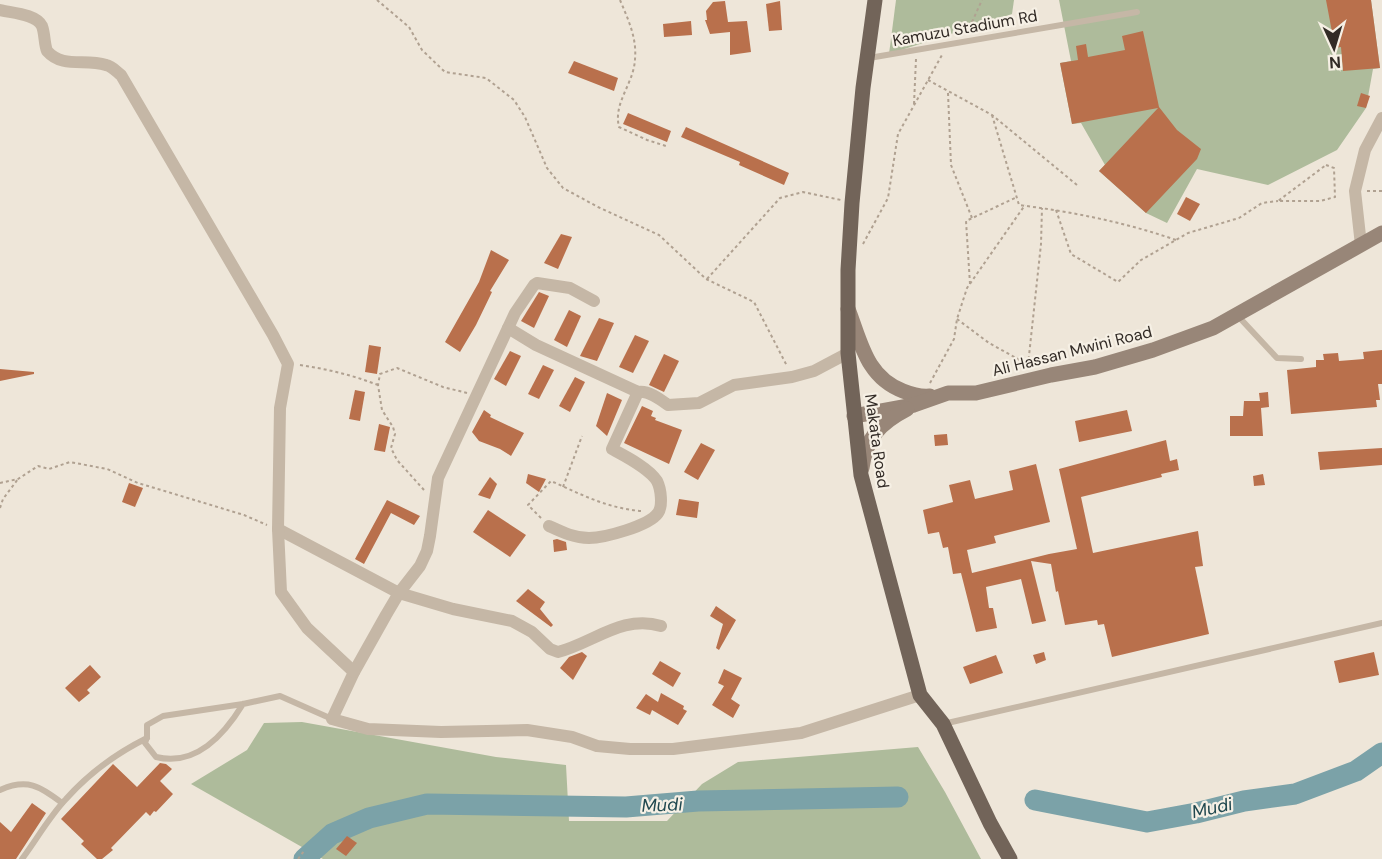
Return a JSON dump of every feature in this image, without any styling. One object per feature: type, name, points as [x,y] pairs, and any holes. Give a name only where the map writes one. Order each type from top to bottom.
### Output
[{"type":"main road","name":"Makata Road","points":[[875,0],[863,88],[848,270],[848,353],[861,475],[920,695],[942,724],[1010,859]]},
{"type":"main road","name":"Ali Hassan Mwini Road","points":[[854,416],[948,393],[976,393],[1095,367],[1153,350],[1213,328],[1382,233]]},
{"type":"main road","points":[[848,309],[868,362],[880,378],[918,401]]},
{"type":"main road","points":[[861,475],[868,442],[898,413],[918,401]]},
{"type":"street","points":[[0,10],[17,13],[38,21],[42,27],[46,51],[57,60],[106,64],[121,75],[254,300],[288,364],[280,408],[278,529],[281,592],[307,628],[354,672]]},
{"type":"street","points":[[1361,245],[1355,191],[1365,150],[1382,118]]},
{"type":"street","points":[[594,301],[570,288],[537,283],[515,313],[438,478],[427,551],[420,566],[399,593],[354,672],[332,719],[368,729],[441,732],[527,730],[572,737],[597,746],[673,750],[801,733],[920,695]]},
{"type":"street","points":[[508,328],[536,345],[638,392],[643,391],[668,405],[699,402],[734,385],[792,377],[814,371],[848,353]]},
{"type":"street","points":[[549,526],[568,535],[588,538],[622,531],[647,521],[658,513],[661,503],[657,481],[640,465],[612,449],[638,392]]},
{"type":"street","points":[[278,529],[399,593],[453,609],[512,621],[532,632],[550,649],[558,652],[624,625],[641,622],[661,626]]},
{"type":"lane","name":"Kamuzu Stadium Rd","points":[[868,58],[1137,12]]},
{"type":"lane","points":[[1237,315],[1277,358],[1301,359]]},
{"type":"lane","points":[[942,724],[1382,623]]},
{"type":"lane","points":[[243,704],[218,739],[201,750],[178,759],[156,757],[145,743],[147,725],[163,716],[280,696],[332,719]]},
{"type":"lane","points":[[22,859],[62,803],[90,775],[118,753],[147,737]]},
{"type":"lane","points":[[0,790],[22,784],[35,786],[62,803]]},
{"type":"path","points":[[378,0],[409,27],[422,50],[445,72],[486,78],[514,100],[525,117],[547,168],[563,188],[659,235],[706,279],[754,302],[792,377]]},
{"type":"path","points":[[620,0],[634,37],[636,61],[616,115],[619,127],[666,146]]},
{"type":"path","points":[[963,42],[982,0]]},
{"type":"path","points":[[860,249],[888,198],[898,134],[948,45]]},
{"type":"path","points":[[914,105],[916,50]]},
{"type":"path","points":[[928,80],[992,115],[1077,185]]},
{"type":"path","points":[[948,92],[951,165],[972,218]]},
{"type":"path","points":[[992,115],[1019,205],[1089,215],[1139,227],[1176,240]]},
{"type":"path","points":[[1056,210],[1071,254],[1118,282],[1141,260],[1188,233],[1239,218],[1262,203],[1320,201],[1335,197],[1334,168],[1326,165],[1278,201]]},
{"type":"path","points":[[1355,191],[1382,191]]},
{"type":"path","points":[[706,279],[780,198],[802,192],[852,203]]},
{"type":"path","points":[[970,284],[966,221],[1017,197]]},
{"type":"path","points":[[918,401],[954,339],[957,319],[970,284],[1025,206]]},
{"type":"path","points":[[1028,365],[1041,244],[1042,208]]},
{"type":"path","points":[[957,319],[989,343],[1051,375]]},
{"type":"path","points":[[288,364],[327,369],[378,385]]},
{"type":"path","points":[[434,501],[396,460],[391,448],[395,434],[382,410],[378,385],[380,374],[397,368],[444,387],[477,395]]},
{"type":"path","points":[[563,487],[582,436]]},
{"type":"path","points":[[0,508],[3,499],[18,479],[38,466],[49,469],[70,462],[107,469],[138,483],[244,515],[278,529]]},
{"type":"path","points":[[0,483],[18,479]]},
{"type":"path","points":[[549,526],[528,505],[551,482],[581,496],[624,510],[658,513]]},
{"type":"path","points":[[298,859],[304,851]]},
{"type":"green space","points":[[896,0],[1014,0],[1012,14],[889,54]]},
{"type":"green space","points":[[1059,0],[1371,0],[1380,68],[1373,69],[1366,108],[1337,150],[1268,185],[1197,169],[1167,223],[1146,213],[1099,171],[1105,165],[1081,123],[1072,124],[1060,63],[1071,61]]},
{"type":"green space","points":[[302,722],[496,757],[566,765],[569,821],[667,821],[702,784],[738,762],[918,747],[981,859],[323,859],[191,784],[247,750],[264,723]]},
{"type":"building","points":[[1326,0],[1371,0],[1380,68],[1343,71],[1341,47],[1335,48]]},
{"type":"building","points":[[725,1],[728,22],[747,21],[751,52],[730,55],[730,32],[710,34],[705,20],[707,20],[706,11],[713,2]]},
{"type":"building","points":[[780,1],[782,30],[769,31],[766,4]]},
{"type":"building","points":[[691,21],[692,35],[664,37],[663,24]]},
{"type":"building","points":[[1143,31],[1159,107],[1177,130],[1201,149],[1197,159],[1146,213],[1099,171],[1158,108],[1072,124],[1060,63],[1078,60],[1076,46],[1086,44],[1088,57],[1125,50],[1122,36]]},
{"type":"building","points":[[574,61],[618,78],[614,91],[568,73]]},
{"type":"building","points":[[1361,93],[1370,96],[1366,108],[1357,106]]},
{"type":"building","points":[[628,113],[671,131],[667,142],[623,124]]},
{"type":"building","points":[[686,127],[789,173],[784,185],[739,165],[740,162],[681,137]]},
{"type":"building","points":[[1186,197],[1200,204],[1190,221],[1177,214]]},
{"type":"building","points":[[561,234],[572,237],[558,269],[544,263]]},
{"type":"building","points":[[491,250],[509,260],[490,291],[492,292],[476,325],[460,352],[445,342],[479,282]]},
{"type":"building","points":[[539,292],[549,296],[534,328],[521,321]]},
{"type":"building","points":[[569,310],[581,316],[567,347],[554,340]]},
{"type":"building","points":[[599,318],[614,323],[597,361],[580,356]]},
{"type":"building","points":[[635,335],[649,341],[633,373],[619,367]]},
{"type":"building","points":[[369,345],[381,347],[377,374],[365,372]]},
{"type":"building","points":[[1382,350],[1382,384],[1378,384],[1380,400],[1376,400],[1377,407],[1291,414],[1287,370],[1316,367],[1316,360],[1324,360],[1323,354],[1338,353],[1339,361],[1364,359],[1363,352]]},
{"type":"building","points":[[510,351],[521,356],[506,386],[494,379]]},
{"type":"building","points":[[664,354],[679,361],[664,392],[649,385]]},
{"type":"building","points":[[543,365],[554,370],[539,399],[528,394]]},
{"type":"building","points":[[0,369],[34,372],[34,374],[0,381]]},
{"type":"building","points":[[575,377],[585,382],[570,412],[559,406]]},
{"type":"building","points":[[355,390],[365,392],[360,421],[349,419]]},
{"type":"building","points":[[1268,392],[1269,407],[1261,408],[1263,436],[1230,436],[1230,416],[1243,416],[1244,401],[1260,401],[1259,393]]},
{"type":"building","points":[[607,393],[622,400],[607,436],[596,426]]},
{"type":"building","points":[[642,406],[653,411],[651,416],[656,418],[655,420],[682,430],[669,464],[624,443]]},
{"type":"building","points":[[484,410],[491,415],[490,417],[524,433],[511,456],[479,441],[472,432]]},
{"type":"building","points":[[1127,410],[1132,431],[1079,442],[1075,421]]},
{"type":"building","points":[[379,424],[390,427],[385,452],[374,450]]},
{"type":"building","points":[[947,434],[948,445],[935,446],[934,435]]},
{"type":"building","points":[[1166,440],[1170,461],[1177,459],[1179,470],[1161,474],[1162,477],[1081,497],[1093,553],[1198,531],[1203,566],[1195,567],[1209,634],[1112,657],[1104,624],[1098,625],[1097,620],[1065,625],[1051,564],[1031,561],[1046,621],[1032,624],[1021,579],[986,587],[989,608],[993,608],[997,628],[976,632],[961,573],[953,574],[948,547],[943,548],[939,532],[928,534],[923,510],[953,502],[949,485],[970,480],[975,499],[1013,490],[1009,471],[1036,464],[1050,522],[994,536],[996,543],[967,550],[972,573],[1077,549],[1059,469]]},
{"type":"building","points":[[701,443],[715,450],[698,480],[684,472]]},
{"type":"building","points":[[1382,448],[1382,465],[1320,470],[1318,452]]},
{"type":"building","points":[[528,474],[546,479],[539,492],[526,483]]},
{"type":"building","points":[[1263,474],[1265,485],[1254,486],[1253,476]]},
{"type":"building","points":[[490,477],[497,484],[490,499],[478,495]]},
{"type":"building","points":[[129,483],[143,488],[135,507],[122,502]]},
{"type":"building","points":[[679,499],[699,502],[697,518],[676,515]]},
{"type":"building","points":[[387,500],[420,516],[414,525],[391,513],[364,564],[355,559]]},
{"type":"building","points":[[488,510],[526,535],[510,557],[473,532]]},
{"type":"building","points":[[553,540],[566,542],[567,550],[554,552]]},
{"type":"building","points":[[528,589],[545,602],[540,609],[553,625],[551,627],[516,601]]},
{"type":"building","points":[[716,606],[736,620],[719,650],[716,648],[723,624],[710,616]]},
{"type":"building","points":[[582,652],[587,656],[573,680],[560,668],[569,657]]},
{"type":"building","points":[[1044,652],[1046,660],[1036,664],[1033,655]]},
{"type":"building","points":[[1374,652],[1379,675],[1339,683],[1334,661]]},
{"type":"building","points":[[996,655],[1003,673],[970,684],[963,667]]},
{"type":"building","points":[[660,661],[681,673],[673,687],[652,674]]},
{"type":"building","points":[[90,665],[101,677],[87,690],[90,693],[79,702],[65,688]]},
{"type":"building","points":[[724,669],[742,678],[731,699],[740,705],[733,718],[712,705],[724,686],[718,683]]},
{"type":"building","points":[[661,693],[684,706],[683,709],[687,711],[678,725],[652,710],[650,715],[636,708],[646,694],[658,702]]},
{"type":"building","points":[[160,763],[172,769],[160,781],[173,794],[150,816],[146,812],[111,848],[113,850],[102,859],[97,859],[81,844],[84,841],[61,819],[113,764],[137,787]]},
{"type":"building","points":[[32,803],[46,813],[16,859],[0,859],[0,822],[11,832]]},
{"type":"building","points":[[347,836],[357,843],[346,856],[336,849]]},
{"type":"waterway","name":"Mudi","points":[[1035,800],[1147,822],[1244,801],[1295,794],[1356,771],[1382,753]]},
{"type":"waterway","name":"Mudi","points":[[304,859],[332,834],[369,818],[427,804],[626,807],[698,801],[898,797]]}]
